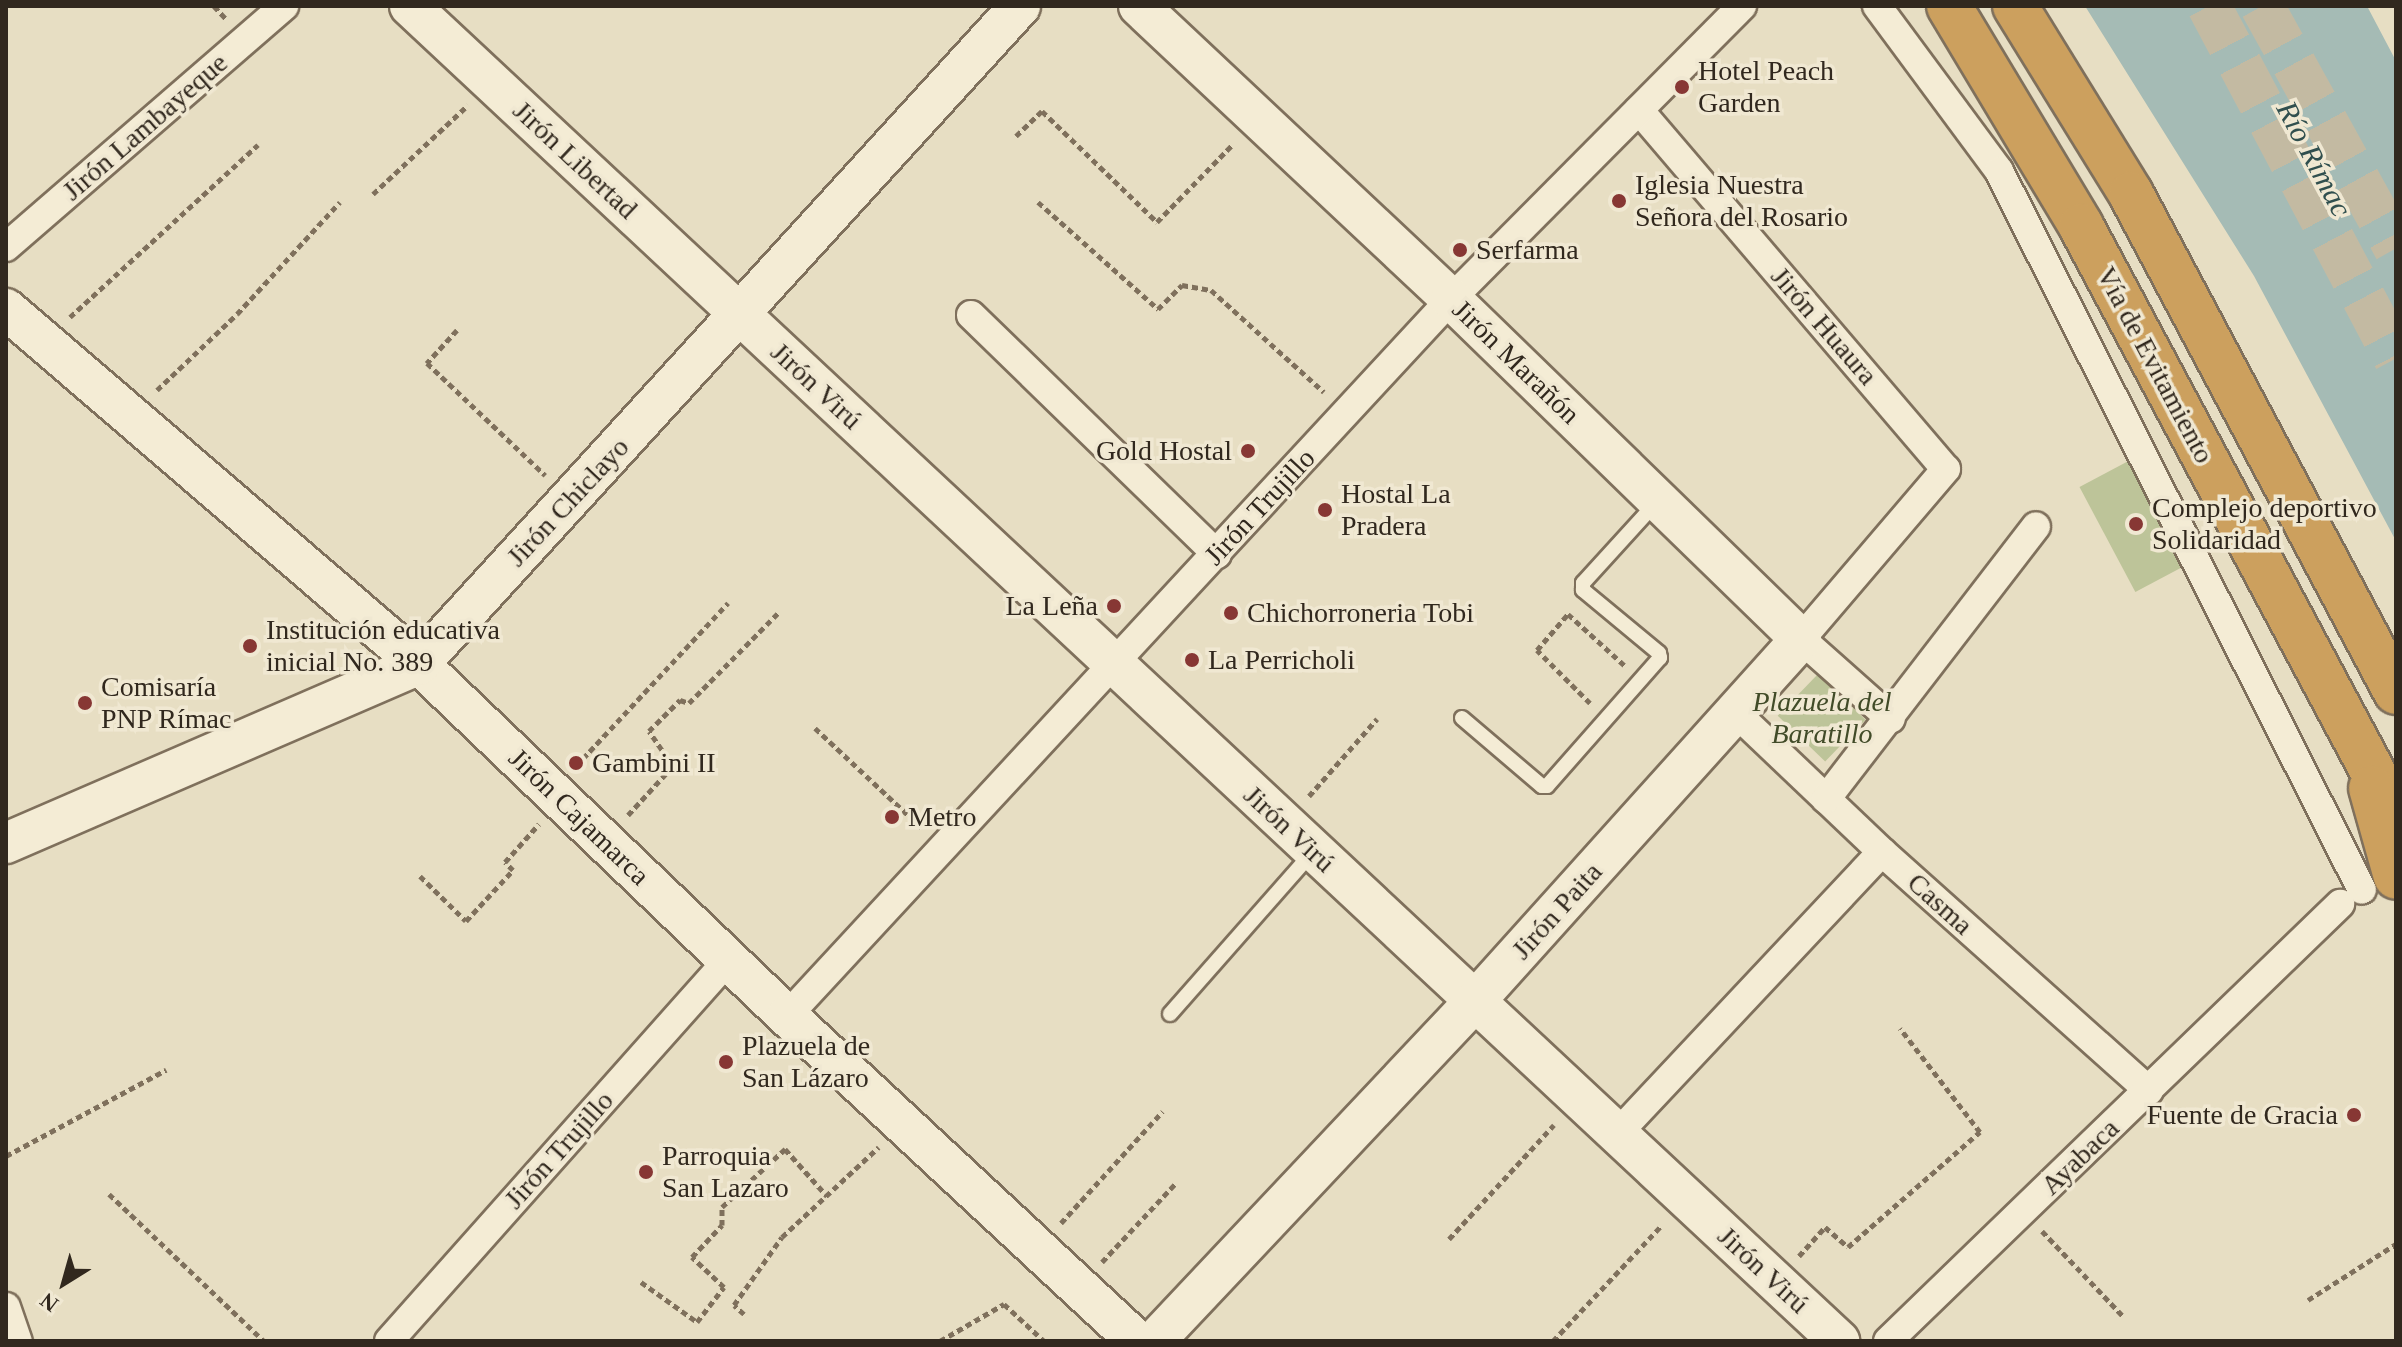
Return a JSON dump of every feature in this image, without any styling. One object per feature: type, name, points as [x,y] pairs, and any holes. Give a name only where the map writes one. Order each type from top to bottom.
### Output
[{"type":"highway","name":"Vía de Evitamiento","points":[[1949,6],[2081,226],[2396,815]]},
{"type":"highway","points":[[2015,6],[2131,194],[2396,692]]},
{"type":"highway","points":[[2361,751],[2366,890]]},
{"type":"main road","name":"Jirón Libertad","points":[[410,6],[741,315]]},
{"type":"main road","name":"Jirón Chiclayo","points":[[6,843],[419,664],[1020,6]]},
{"type":"main road","name":"Jirón Marañón","points":[[1139,6],[1451,299],[1801,639]]},
{"type":"main road","name":"Jirón Cajamarca","points":[[6,309],[419,664],[787,1016],[1137,1341]]},
{"type":"main road","name":"Jirón Virú","points":[[741,315],[1113,667],[1839,1341]]},
{"type":"main road","name":"Jirón Paita","points":[[1155,1341],[1475,1001],[1801,639]]},
{"type":"street","name":"Jirón Lambayeque","points":[[6,247],[284,6]]},
{"type":"street","name":"Jirón Trujillo","points":[[787,1016],[1451,299],[1742,6]]},
{"type":"street","points":[[1877,6],[1999,171],[2366,890]]},
{"type":"street","name":"Jirón Huaura","points":[[1639,110],[1946,469]]},
{"type":"street","points":[[971,315],[1217,554]]},
{"type":"street","name":"Jirón Paita","points":[[1801,639],[1946,469]]},
{"type":"street","points":[[1826,799],[1891,719],[2036,526]]},
{"type":"street","name":"Jirón Marañón","points":[[1801,639],[1891,719]]},
{"type":"street","name":"Casma","points":[[1735,712],[1882,852],[2149,1091]]},
{"type":"street","points":[[1617,1134],[1882,852]]},
{"type":"street","name":"Ayabaca","points":[[1888,1341],[2149,1091],[2366,890]]},
{"type":"street","name":"Jirón Trujillo","points":[[389,1341],[728,960]]},
{"type":"street","points":[[6,1307],[18,1341]]},
{"type":"lane","points":[[1462,718],[1542,786],[1547,786],[1660,658],[1659,653],[1583,590],[1583,583],[1658,501]]},
{"type":"lane","points":[[1170,1014],[1314,852]]},
{"type":"path","points":[[373,194],[492,82]]},
{"type":"path","points":[[1016,136],[1042,111],[1157,222],[1258,117]]},
{"type":"path","points":[[44,342],[258,145]]},
{"type":"path","points":[[130,416],[237,314],[340,202]]},
{"type":"path","points":[[1038,202],[1158,309],[1182,285],[1211,290],[1347,413]]},
{"type":"path","points":[[457,330],[427,363],[571,499]]},
{"type":"path","points":[[420,876],[466,921],[513,870],[505,862],[556,796],[728,603]]},
{"type":"path","points":[[605,842],[673,766],[649,731],[680,700],[689,703],[779,612]]},
{"type":"path","points":[[1605,717],[1537,650],[1568,614],[1639,680]]},
{"type":"path","points":[[1283,824],[1377,719]]},
{"type":"path","points":[[815,728],[944,848]]},
{"type":"path","points":[[1775,1282],[1825,1227],[1848,1247],[1980,1132],[1900,1028]]},
{"type":"path","points":[[6,1156],[166,1070]]},
{"type":"path","points":[[1449,1239],[1579,1098]]},
{"type":"path","points":[[1038,1249],[1163,1111]]},
{"type":"path","points":[[744,1314],[734,1305],[782,1237],[904,1125]]},
{"type":"path","points":[[641,1282],[697,1322],[724,1287],[692,1257],[722,1225],[722,1207],[785,1149],[827,1196]]},
{"type":"path","points":[[1079,1287],[1175,1184]]},
{"type":"path","points":[[109,1194],[264,1341]]},
{"type":"path","points":[[1553,1341],[1686,1198]]},
{"type":"path","points":[[2024,1212],[2124,1317]]},
{"type":"path","points":[[2308,1300],[2396,1244]]},
{"type":"path","points":[[940,1341],[1004,1304],[1041,1340]]},
{"type":"green space","name":"Complejo deportivo Solidaridad","points":[[2136,457],[2192,562],[2135,592],[2079,487]]},
{"type":"green space","name":"Plazuela del Baratillo","points":[[1818,674],[1865,720],[1825,762],[1778,716]]},
{"type":"water","name":"Río Rímac","points":[[2085,6],[2367,6],[2396,61],[2396,541],[2254,276]]},
{"type":"tunnel","points":[[2209,6],[2396,359]]},
{"type":"tunnel","points":[[2262,6],[2396,249]]},
{"type":"place","name":"Hotel Peach Garden","points":[[1682,87]]},
{"type":"place","name":"Iglesia Nuestra Señora del Rosario","points":[[1619,201]]},
{"type":"place","name":"Serfarma","points":[[1460,250]]},
{"type":"place","name":"Gold Hostal","points":[[1248,451]]},
{"type":"place","name":"Hostal La Pradera","points":[[1325,510]]},
{"type":"place","name":"Complejo deportivo Solidaridad","points":[[2136,524]]},
{"type":"place","name":"La Leña","points":[[1114,606]]},
{"type":"place","name":"Chichorroneria Tobi","points":[[1231,613]]},
{"type":"place","name":"Institución educativa inicial No. 389","points":[[250,646]]},
{"type":"place","name":"La Perricholi","points":[[1192,660]]},
{"type":"place","name":"Comisaría PNP Rímac","points":[[85,703]]},
{"type":"place","name":"Gambini II","points":[[576,763]]},
{"type":"place","name":"Metro","points":[[892,817]]},
{"type":"place","name":"Plazuela de San Lázaro","points":[[726,1062]]},
{"type":"place","name":"Fuente de Gracia","points":[[2354,1115]]},
{"type":"place","name":"Parroquia San Lazaro","points":[[646,1172]]}]
